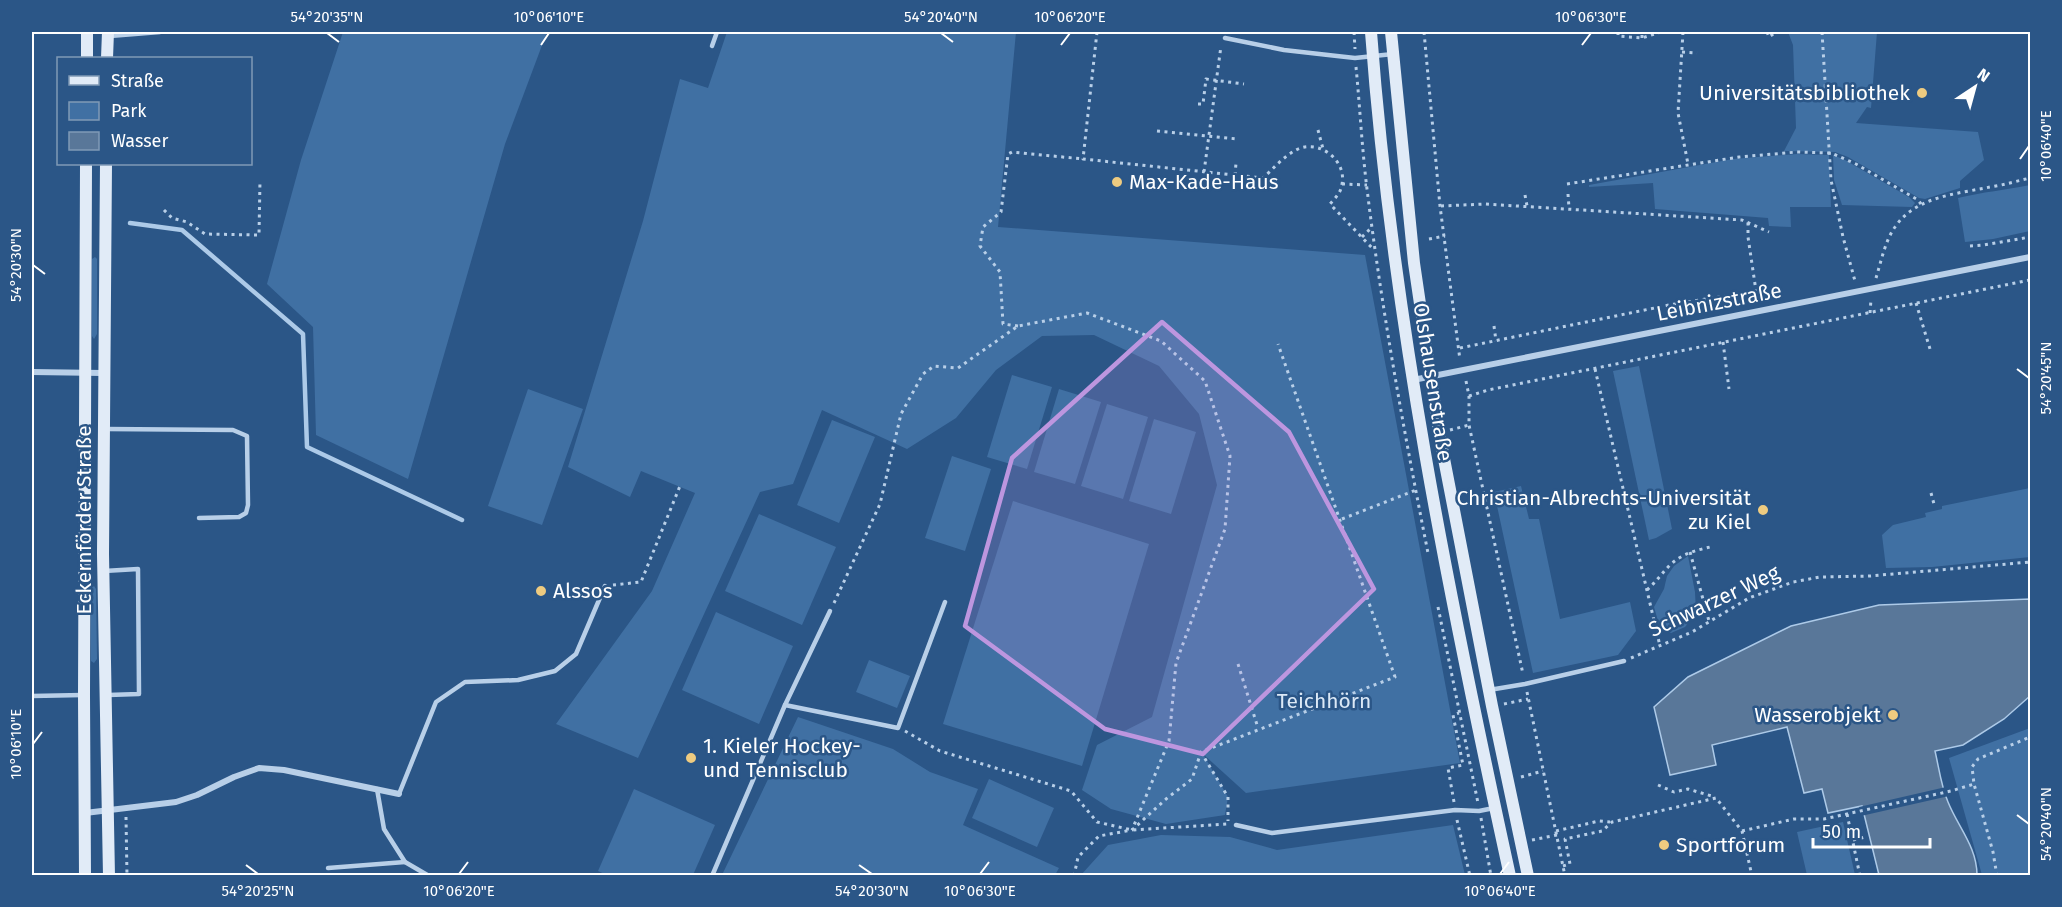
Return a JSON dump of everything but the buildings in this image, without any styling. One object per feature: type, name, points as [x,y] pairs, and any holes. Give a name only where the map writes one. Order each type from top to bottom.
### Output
[{"type":"street","points":[[87,32],[87,57]]},
{"type":"street","name":"Olshausenstraße","points":[[1371,32],[1392,245],[1430,487],[1510,876]]},
{"type":"street","name":"Olshausenstraße","points":[[1391,32],[1414,263],[1439,433],[1528,876]]},
{"type":"street","points":[[107,57],[108,34]]},
{"type":"street","name":"Eckernförder Straße","points":[[85,876],[86,165]]},
{"type":"street","name":"Eckernförder Straße","points":[[106,165],[103,571],[109,876]]},
{"type":"street","name":"Leibnizstraße","points":[[1413,380],[2031,257]]},
{"type":"street","points":[[32,372],[103,373]]},
{"type":"street","points":[[85,813],[186,799],[259,768],[284,770],[399,794]]},
{"type":"lane","points":[[108,34],[160,32]]},
{"type":"lane","points":[[712,46],[717,32]]},
{"type":"lane","points":[[1225,38],[1284,50],[1337,56],[1393,54]]},
{"type":"lane","points":[[103,429],[232,430],[247,436],[248,505],[246,513],[239,517],[199,518]]},
{"type":"lane","points":[[103,571],[138,569],[139,694],[105,695]]},
{"type":"lane","points":[[399,794],[436,702],[465,682],[518,680],[555,671],[576,654],[605,586]]},
{"type":"lane","points":[[785,705],[898,728],[945,602]]},
{"type":"lane","points":[[712,876],[785,705],[830,611]]},
{"type":"lane","points":[[1489,690],[1624,661]]},
{"type":"lane","points":[[32,696],[84,695]]},
{"type":"lane","points":[[376,789],[384,829],[405,862],[429,876]]},
{"type":"lane","points":[[1236,825],[1272,833],[1455,810],[1479,811],[1495,808]]},
{"type":"lane","points":[[328,868],[405,862]]},
{"type":"path","points":[[1083,159],[1097,32]]},
{"type":"path","points":[[1424,32],[1440,206],[1460,348],[1458,354],[1470,396],[1469,425],[1525,684]]},
{"type":"path","points":[[1618,32],[1618,36],[1642,38],[1661,32]]},
{"type":"path","points":[[1642,32],[1642,38]]},
{"type":"path","points":[[1683,32],[1678,113],[1688,164]]},
{"type":"path","points":[[1767,32],[1769,37],[1776,32]]},
{"type":"path","points":[[1822,32],[1831,180],[1858,291]]},
{"type":"path","points":[[1204,172],[1220,46],[1225,38]]},
{"type":"path","points":[[1682,52],[1697,53]]},
{"type":"path","points":[[1198,104],[1203,104],[1206,79],[1244,84]]},
{"type":"path","points":[[1673,112],[1678,113]]},
{"type":"path","points":[[1318,130],[1323,149]]},
{"type":"path","points":[[1157,131],[1238,139]]},
{"type":"path","points":[[1131,830],[1169,741],[1176,663],[1225,529],[1230,456],[1205,381],[1161,341],[1087,313],[1018,326],[1003,324],[1000,272],[980,246],[983,227],[1001,212],[1008,154],[1012,152],[1263,178],[1296,150],[1309,146],[1323,149],[1336,159],[1341,170],[1342,184],[1338,195],[1330,204],[1376,251]]},
{"type":"path","points":[[1567,184],[1688,164],[1777,153],[1831,153],[1856,164],[1922,204]]},
{"type":"path","points":[[1235,175],[1236,163]]},
{"type":"path","points":[[1870,312],[1872,288],[1894,228],[1909,212],[1922,204],[1947,195],[2031,178]]},
{"type":"path","points":[[164,210],[172,218],[187,222],[205,234],[259,235],[260,180]]},
{"type":"path","points":[[1342,184],[1367,185]]},
{"type":"path","points":[[1568,194],[1569,208]]},
{"type":"path","points":[[1526,195],[1527,206]]},
{"type":"path","points":[[1440,206],[1485,204],[1742,220],[1769,232]]},
{"type":"path","points":[[1460,348],[1669,305],[1756,291],[1748,222]]},
{"type":"path","points":[[1362,237],[1372,227]]},
{"type":"path","points":[[1429,239],[1445,236]]},
{"type":"path","points":[[1970,246],[2031,237]]},
{"type":"path","points":[[1470,396],[1488,390],[2031,280]]},
{"type":"path","points":[[1916,303],[1930,349]]},
{"type":"path","points":[[830,611],[880,504],[901,414],[923,374],[934,366],[958,368],[1018,326]]},
{"type":"path","points":[[1494,326],[1496,341]]},
{"type":"path","points":[[1724,342],[1729,388]]},
{"type":"path","points":[[1131,830],[1192,778],[1201,752],[1258,728],[1395,677],[1278,344]]},
{"type":"path","points":[[1596,369],[1660,646]]},
{"type":"path","points":[[605,586],[641,582],[680,486]]},
{"type":"path","points":[[1341,520],[1416,490],[1430,487]]},
{"type":"path","points":[[1931,493],[1934,504]]},
{"type":"path","points":[[1646,590],[1672,563],[1690,552],[1710,547]]},
{"type":"path","points":[[1690,552],[1709,621]]},
{"type":"path","name":"Schwarzer Weg","points":[[1624,661],[1692,632],[1749,598],[1793,582],[2031,562]]},
{"type":"path","points":[[1238,664],[1258,728]]},
{"type":"path","points":[[1528,699],[1565,876]]},
{"type":"path","points":[[1470,876],[1448,768],[1463,765],[1453,715],[1459,713],[1491,876]]},
{"type":"path","points":[[898,728],[940,751],[1071,791],[1097,822],[1131,830]]},
{"type":"path","points":[[1997,876],[1993,852],[1974,784],[1972,767],[1978,759],[2031,737]]},
{"type":"path","points":[[1201,752],[1228,797],[1228,824]]},
{"type":"path","points":[[1508,780],[1543,771]]},
{"type":"path","points":[[1742,831],[1794,819],[1824,819],[1860,812],[1974,784]]},
{"type":"path","points":[[1658,785],[1674,792],[1688,789],[1716,798],[1742,831],[1752,876]]},
{"type":"path","points":[[1556,831],[1599,821],[1612,822],[1716,798]]},
{"type":"path","points":[[126,808],[127,876]]},
{"type":"path","points":[[1847,814],[1860,876]]},
{"type":"path","points":[[1563,866],[1570,864],[1565,839],[1602,831],[1612,822]]},
{"type":"path","points":[[1074,876],[1078,856],[1099,836],[1131,830],[1236,825]]},
{"type":"path","points":[[1852,840],[1864,837]]},
{"type":"highlighted area","points":[[1162,322],[1289,432],[1374,589],[1203,754],[1105,729],[965,626],[1012,458]]},
{"type":"green space","points":[[343,32],[547,32],[505,144],[408,479],[316,435],[313,327],[267,284],[301,160]]},
{"type":"green space","name":"Teichhörn","points":[[727,32],[1016,32],[998,227],[1365,255],[1460,763],[1246,793],[1203,754],[1228,797],[1225,815],[1166,824],[1111,809],[1082,790],[1097,745],[1152,717],[1217,485],[1199,414],[1159,366],[1094,335],[1042,336],[996,370],[956,418],[907,449],[822,410],[793,484],[760,492],[638,758],[556,724],[652,591],[695,493],[641,471],[630,497],[568,467],[643,221],[680,79],[708,88]]},
{"type":"green space","points":[[1788,32],[1877,32],[1871,108],[1867,107],[1856,123],[1978,132],[1984,160],[1960,181],[1960,188],[1925,199],[1919,198],[1848,157],[1835,152],[1784,151],[1796,128],[1793,45]]},
{"type":"green space","points":[[1797,154],[1829,155],[1831,207],[1790,207],[1791,227],[1769,226],[1768,218],[1655,209],[1653,183],[1589,187],[1589,185],[1733,159]]},
{"type":"green space","points":[[1833,155],[1909,197],[1915,203],[1912,207],[1842,205],[1834,180]]},
{"type":"green space","points":[[2030,185],[2030,231],[1965,242],[1958,198]]},
{"type":"green space","points":[[95,257],[97,259],[97,334],[94,339],[92,336],[92,259]]},
{"type":"green space","points":[[1639,366],[1672,529],[1649,540],[1613,371]]},
{"type":"green space","points":[[1012,375],[1052,387],[1027,469],[987,457]]},
{"type":"green space","points":[[528,389],[583,409],[542,525],[488,506]]},
{"type":"green space","points":[[1059,389],[1101,402],[1075,484],[1034,472]]},
{"type":"green space","points":[[1107,404],[1148,417],[1123,499],[1081,486]]},
{"type":"green space","points":[[1154,419],[1196,432],[1171,514],[1129,501]]},
{"type":"green space","points":[[832,420],[875,437],[839,523],[797,505]]},
{"type":"green space","points":[[952,456],[991,469],[965,551],[925,538]]},
{"type":"green space","points":[[1521,486],[1529,519],[1539,519],[1560,619],[1630,602],[1636,631],[1618,655],[1533,673],[1494,492]]},
{"type":"green space","points":[[2030,488],[2030,557],[1932,567],[1886,568],[1882,535],[1893,525],[1926,517],[1925,513],[1942,509],[1942,506]]},
{"type":"green space","points":[[1013,501],[1149,544],[1082,766],[943,724]]},
{"type":"green space","points":[[759,514],[836,547],[802,625],[725,591]]},
{"type":"green space","points":[[1688,556],[1695,592],[1696,613],[1685,627],[1671,633],[1660,628],[1654,607],[1664,589],[1667,576],[1674,566]]},
{"type":"green space","points":[[94,586],[96,589],[97,659],[94,663],[91,661],[91,588]]},
{"type":"green space","points":[[716,612],[793,646],[759,724],[682,690]]},
{"type":"green space","points":[[869,660],[910,676],[897,708],[856,692]]},
{"type":"green space","points":[[798,717],[893,749],[930,772],[978,789],[963,825],[1059,868],[1055,875],[722,875]]},
{"type":"green space","points":[[2030,728],[2030,875],[1982,875],[1949,758]]},
{"type":"green space","points":[[989,779],[1054,808],[1037,847],[972,818]]},
{"type":"green space","points":[[634,789],[715,825],[693,875],[609,876],[598,871]]},
{"type":"green space","points":[[1843,822],[1855,875],[1807,875],[1797,832]]},
{"type":"green space","points":[[1453,825],[1465,875],[1081,875],[1108,845],[1161,835],[1230,837],[1277,850]]},
{"type":"water","points":[[2030,599],[2030,696],[2004,719],[1963,745],[1935,751],[1946,796],[1974,855],[1977,875],[1879,875],[1862,806],[1828,813],[1822,789],[1804,793],[1787,727],[1712,745],[1716,765],[1670,775],[1654,707],[1688,677],[1791,626],[1879,605]]},
{"type":"pier","points":[[1946,787],[1949,796],[1861,816],[1859,807]]},
{"type":"waterway","points":[[130,223],[182,230],[303,334],[307,447],[462,520]]},
{"type":"place","name":"Universitätsbibliothek","points":[[1922,93]]},
{"type":"place","name":"Max-Kade-Haus","points":[[1117,182]]},
{"type":"place","name":"Christian-Albrechts-Universität zu Kiel","points":[[1763,510]]},
{"type":"place","name":"Alssos","points":[[541,591]]},
{"type":"place","name":"Wasserobjekt","points":[[1893,715]]},
{"type":"place","name":"1. Kieler Hockey- und Tennisclub","points":[[691,758]]},
{"type":"place","name":"Sportforum","points":[[1664,845]]}]
